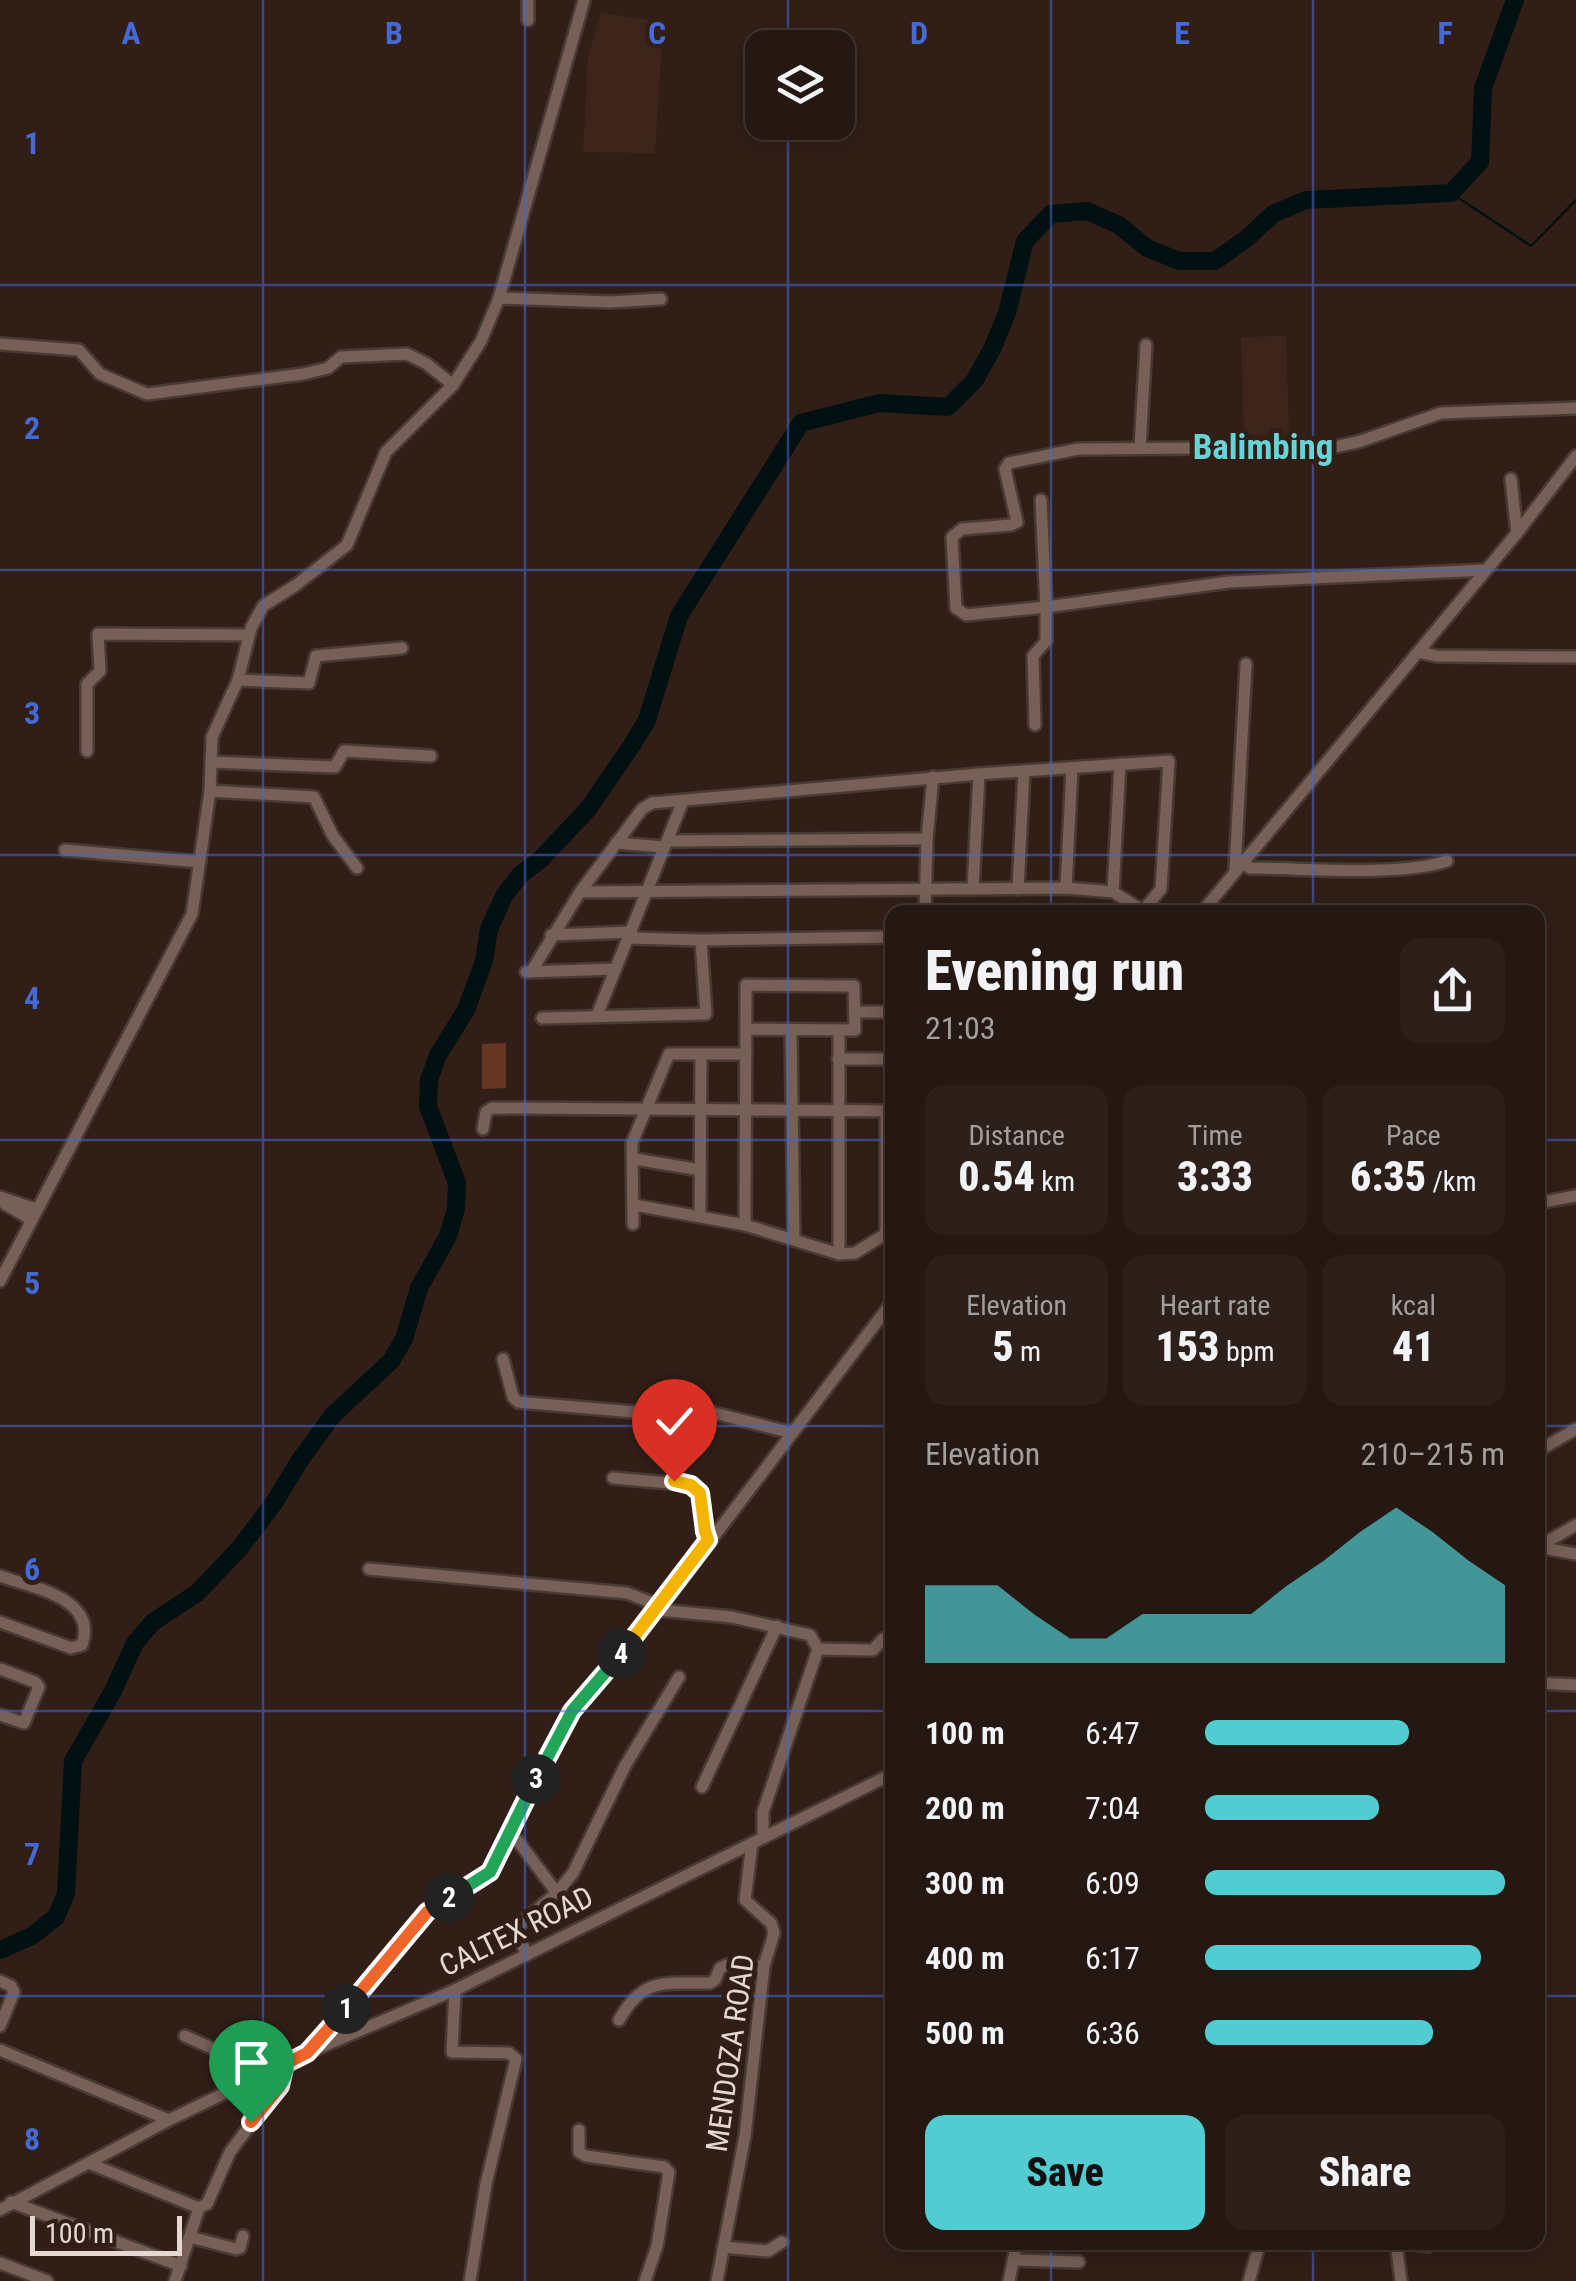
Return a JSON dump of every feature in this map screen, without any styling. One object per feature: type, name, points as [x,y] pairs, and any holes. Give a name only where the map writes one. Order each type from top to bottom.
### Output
[{"type":"street","points":[[528,0],[528,20]]},
{"type":"street","points":[[0,1281],[192,914],[210,791],[212,737],[238,680],[262,606],[346,545],[364,512],[386,452],[452,385],[482,341],[500,298],[584,0]]},
{"type":"street","points":[[500,298],[610,302],[662,299]]},
{"type":"street","points":[[0,344],[79,350],[100,374],[148,394],[303,374],[328,368],[341,357],[407,354],[428,364],[452,385]]},
{"type":"street","points":[[1140,448],[1146,345]]},
{"type":"street","points":[[1485,570],[1229,582],[1046,607],[960,614],[956,608],[952,537],[962,529],[1017,522],[1005,469],[1009,463],[1078,449],[1334,447],[1442,413],[1576,408]]},
{"type":"street","points":[[1208,905],[1576,456]]},
{"type":"street","points":[[1512,478],[1516,533]]},
{"type":"street","points":[[1035,725],[1032,656],[1046,641],[1041,500]]},
{"type":"street","points":[[87,751],[87,684],[100,672],[98,634],[250,635]]},
{"type":"street","points":[[238,680],[310,683],[316,656],[402,648]]},
{"type":"street","points":[[1418,652],[1437,656],[1576,656]]},
{"type":"street","points":[[1239,866],[1246,664]]},
{"type":"street","points":[[211,762],[335,767],[344,751],[431,756]]},
{"type":"street","points":[[615,969],[529,972],[580,892],[642,809],[652,803],[1170,761],[1161,889],[1148,905]]},
{"type":"street","points":[[1113,892],[1120,764]]},
{"type":"street","points":[[1066,888],[1072,768]]},
{"type":"street","points":[[1018,888],[1024,770]]},
{"type":"street","points":[[973,889],[979,774]]},
{"type":"street","points":[[924,905],[933,778]]},
{"type":"street","points":[[210,791],[314,797],[333,836],[358,868]]},
{"type":"street","points":[[596,1014],[683,801]]},
{"type":"street","points":[[616,843],[927,839]]},
{"type":"street","points":[[65,850],[200,862]]},
{"type":"street","points":[[1239,866],[1390,869],[1426,868],[1447,861]]},
{"type":"street","points":[[580,892],[1066,888],[1113,892],[1132,905]]},
{"type":"street","points":[[551,935],[701,940],[885,937]]},
{"type":"street","points":[[542,1018],[706,1014],[701,940]]},
{"type":"street","points":[[745,1225],[746,985],[854,986],[855,1030],[746,1030]]},
{"type":"street","points":[[855,1012],[885,1012]]},
{"type":"street","points":[[791,1030],[794,1239]]},
{"type":"street","points":[[839,1030],[839,1254]]},
{"type":"street","points":[[633,1224],[632,1143],[669,1054],[746,1054]]},
{"type":"street","points":[[700,1216],[701,1054]]},
{"type":"street","points":[[838,1059],[885,1059]]},
{"type":"street","points":[[483,1129],[486,1112],[492,1108],[885,1111]]},
{"type":"street","points":[[634,1159],[700,1170]]},
{"type":"street","points":[[1545,1202],[1576,1196]]},
{"type":"street","points":[[2,1198],[5,1204],[33,1214]]},
{"type":"street","points":[[634,1205],[745,1225],[839,1254],[855,1253],[885,1233]]},
{"type":"street","points":[[307,2053],[427,1912],[490,1872],[572,1711],[659,1608],[885,1311]]},
{"type":"street","points":[[503,1359],[513,1397],[518,1402],[634,1412],[691,1407],[792,1433]]},
{"type":"street","points":[[1545,1447],[1576,1429]]},
{"type":"street","points":[[613,1478],[691,1485],[700,1493],[708,1540]]},
{"type":"street","points":[[1545,1543],[1576,1525]]},
{"type":"street","points":[[1545,1548],[1576,1554]]},
{"type":"street","points":[[368,1569],[627,1592],[659,1608],[732,1617],[810,1635],[818,1649],[763,1812],[758,1841]]},
{"type":"street","points":[[0,1576],[74,1603],[86,1632],[82,1645],[71,1648],[0,1622]]},
{"type":"street","points":[[702,1787],[777,1626]]},
{"type":"street","points":[[818,1649],[873,1650],[883,1639]]},
{"type":"street","points":[[0,1669],[35,1682],[39,1688],[24,1723],[0,1716]]},
{"type":"street","points":[[527,1954],[515,1928],[557,1893],[573,1873],[625,1766],[679,1677]]},
{"type":"street","points":[[1545,1683],[1576,1685]]},
{"type":"street","name":"CALTEX ROAD","points":[[6,2206],[307,2053],[456,1990],[885,1778]]},
{"type":"street","points":[[518,1841],[557,1893]]},
{"type":"street","name":"MENDOZA ROAD","points":[[717,2281],[745,2136],[764,1966],[774,1928],[746,1900],[758,1841]]},
{"type":"street","points":[[620,2020],[633,1996],[646,1988],[710,1983],[722,1966],[764,1966]]},
{"type":"street","points":[[0,1982],[11,1986],[14,1992],[0,2026]]},
{"type":"street","points":[[456,1990],[452,2052],[509,2053],[516,2059],[486,2184],[470,2281]]},
{"type":"street","points":[[185,2036],[238,2060],[249,2082]]},
{"type":"street","points":[[0,2050],[170,2120]]},
{"type":"street","points":[[90,2164],[198,2208],[207,2204],[230,2152],[280,2086],[285,2064]]},
{"type":"street","points":[[579,2130],[579,2152],[586,2156],[664,2167],[668,2172],[657,2246],[645,2281]]},
{"type":"street","points":[[6,2206],[181,2266]]},
{"type":"street","points":[[175,2281],[198,2208]]},
{"type":"street","points":[[190,2237],[236,2249],[240,2248],[243,2236]]},
{"type":"street","points":[[723,2248],[768,2251],[782,2242]]},
{"type":"street","points":[[1009,2281],[1016,2250]]},
{"type":"street","points":[[1249,2281],[1258,2250]]},
{"type":"street","points":[[1398,2250],[1401,2281]]},
{"type":"street","points":[[1014,2260],[1079,2262]]},
{"type":"street","points":[[0,2262],[47,2281]]},
{"type":"shaded area","points":[[601,13],[663,22],[655,153],[583,152],[588,56]]},
{"type":"shaded area","points":[[1286,336],[1289,435],[1244,436],[1241,337]]},
{"type":"shaded area","points":[[506,1043],[506,1088],[482,1089],[482,1044]]},
{"type":"waterway","points":[[0,1950],[32,1936],[56,1917],[66,1894],[73,1761],[135,1643],[153,1622],[197,1593],[239,1549],[333,1415],[391,1361],[404,1339],[419,1288],[448,1236],[456,1209],[457,1183],[428,1106],[429,1080],[438,1055],[466,1010],[484,961],[489,929],[504,896],[520,875],[540,860],[588,809],[632,745],[647,720],[679,616],[801,423],[879,403],[948,407],[975,380],[993,347],[1007,313],[1025,241],[1051,214],[1087,211],[1119,225],[1147,248],[1179,261],[1215,261],[1273,214],[1306,200],[1451,193],[1480,162],[1483,88],[1515,0]]},
{"type":"waterway","points":[[1451,193],[1531,246],[1576,200]]},
{"type":"district","name":"Balimbing","points":[[1263,447]]},
{"type":"route","points":[[251,2122],[280,2086],[285,2064],[307,2053],[427,1912],[490,1872],[572,1711],[658,1610],[708,1540],[700,1493],[691,1485],[674,1481]]}]
